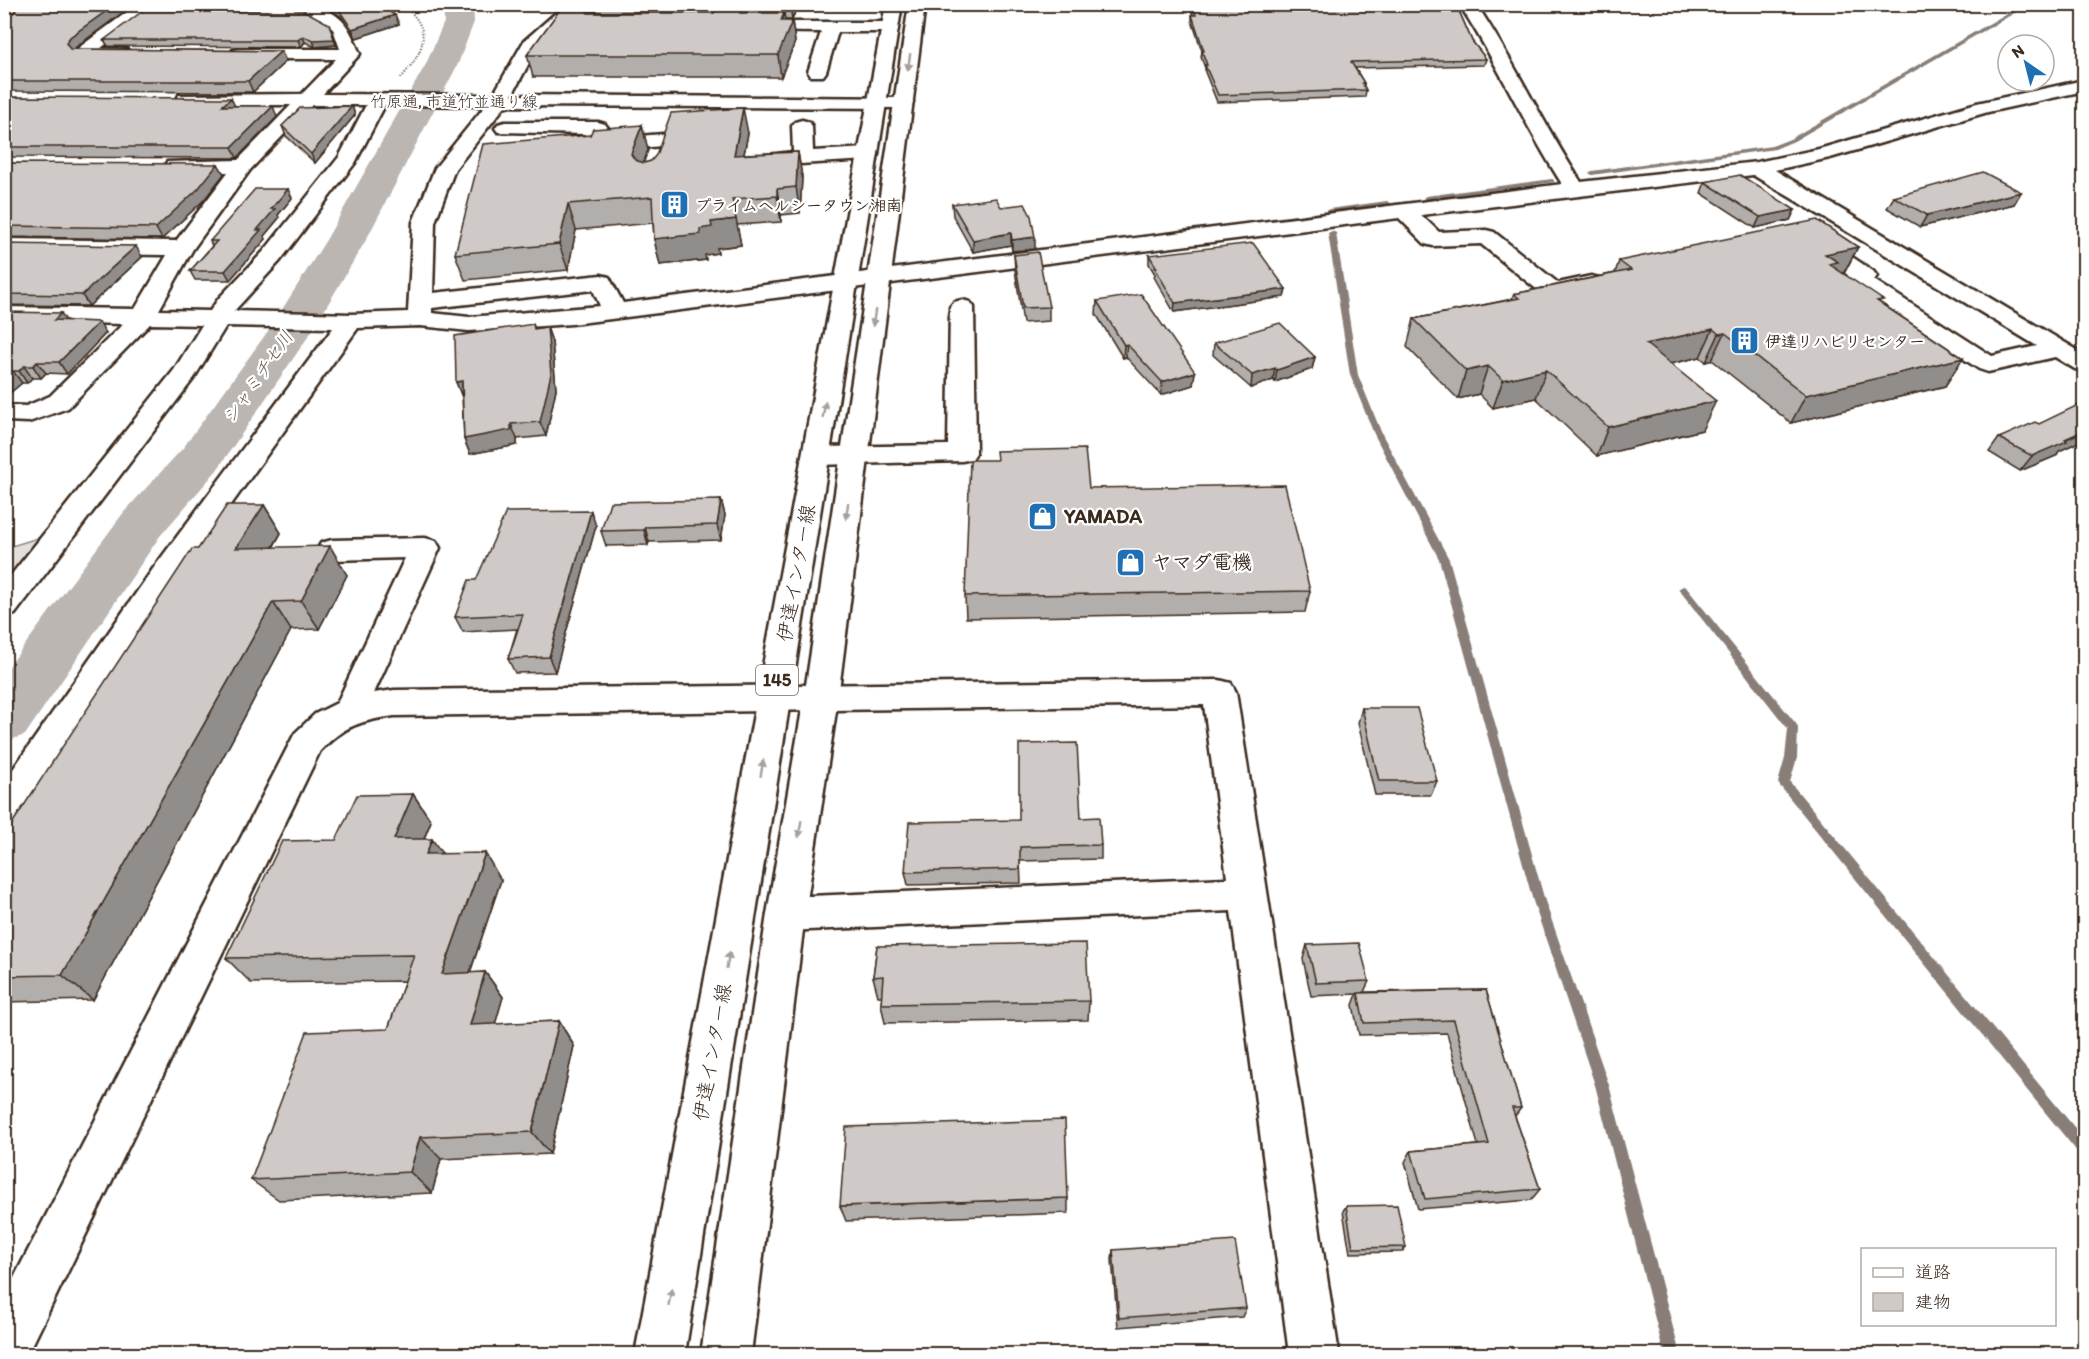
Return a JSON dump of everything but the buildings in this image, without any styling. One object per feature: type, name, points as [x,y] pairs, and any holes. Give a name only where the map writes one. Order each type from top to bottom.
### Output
[{"type":"street","points":[[420,310],[424,222],[445,168],[499,101],[530,45],[576,4]]},
{"type":"street","name":"伊達インター線","points":[[660,1354],[868,154],[890,102],[917,4]]},
{"type":"street","points":[[1467,4],[1487,34],[1543,139],[1575,189]]},
{"type":"street","points":[[141,53],[83,53],[146,7],[307,7],[340,26],[351,54]]},
{"type":"street","points":[[750,27],[831,28],[892,16]]},
{"type":"street","name":"伊達インター線","points":[[726,1354],[786,914],[821,698],[879,278],[890,102],[892,16]]},
{"type":"street","points":[[817,72],[831,28]]},
{"type":"street","points":[[223,54],[351,54]]},
{"type":"street","points":[[4,413],[29,414],[59,402],[143,317],[182,248],[243,166],[351,54]]},
{"type":"street","points":[[420,310],[469,324],[572,317],[1575,189],[1757,168],[1823,154],[1984,107],[2085,86]]},
{"type":"street","name":"竹原通, 市道竹並通り線","points":[[169,99],[890,102]]},
{"type":"street","points":[[4,606],[185,373],[224,318],[227,303],[272,256],[348,159],[386,100]]},
{"type":"street","points":[[657,160],[675,102]]},
{"type":"street","points":[[802,126],[803,158]]},
{"type":"street","points":[[505,128],[598,128],[580,148],[663,140]]},
{"type":"street","points":[[766,160],[868,154]]},
{"type":"street","points":[[452,159],[476,157]]},
{"type":"street","points":[[159,166],[243,166]]},
{"type":"street","points":[[1757,168],[2076,357]]},
{"type":"street","points":[[1404,211],[1433,238],[1486,237],[1553,291],[1611,279]]},
{"type":"street","points":[[1784,242],[1807,237],[1865,276],[1857,279],[1988,364],[2076,357]]},
{"type":"street","points":[[4,246],[182,248]]},
{"type":"street","points":[[4,314],[342,320],[601,282],[615,312]]},
{"type":"street","points":[[816,456],[855,457],[962,453],[962,307]]},
{"type":"street","points":[[4,812],[166,573],[342,320]]},
{"type":"street","points":[[332,550],[425,548],[350,710]]},
{"type":"street","points":[[4,1350],[307,742],[326,722],[350,710],[394,703],[774,700],[1219,692],[1314,1354]]},
{"type":"street","points":[[786,914],[1248,894]]},
{"type":"path","points":[[386,100],[418,57],[424,43],[422,29],[415,13],[402,4]]},
{"type":"shaded area","points":[[51,534],[5,591],[5,548]]},
{"type":"waterway","name":"シャミチセ川","points":[[4,719],[142,524],[200,459],[290,331],[346,240],[442,64],[459,22],[458,4]]},
{"type":"waterway","points":[[1592,173],[1773,148],[1792,140],[2028,4]]},
{"type":"waterway","points":[[1426,198],[1552,181]]},
{"type":"waterway","points":[[1329,211],[1387,203]]},
{"type":"waterway","points":[[1332,233],[1354,375],[1378,434],[1444,559],[1539,901],[1602,1085],[1672,1354]]},
{"type":"waterway","points":[[1683,589],[1793,728],[1791,758],[1784,783],[2084,1149]]},
{"type":"place","name":"プライムヘルシータウン湘南","points":[[674,205]]},
{"type":"place","name":"伊達リハビリセンター","points":[[1744,341]]},
{"type":"place","name":"YAMADA","points":[[1043,516]]},
{"type":"place","name":"ヤマダ電機","points":[[1131,562]]}]
